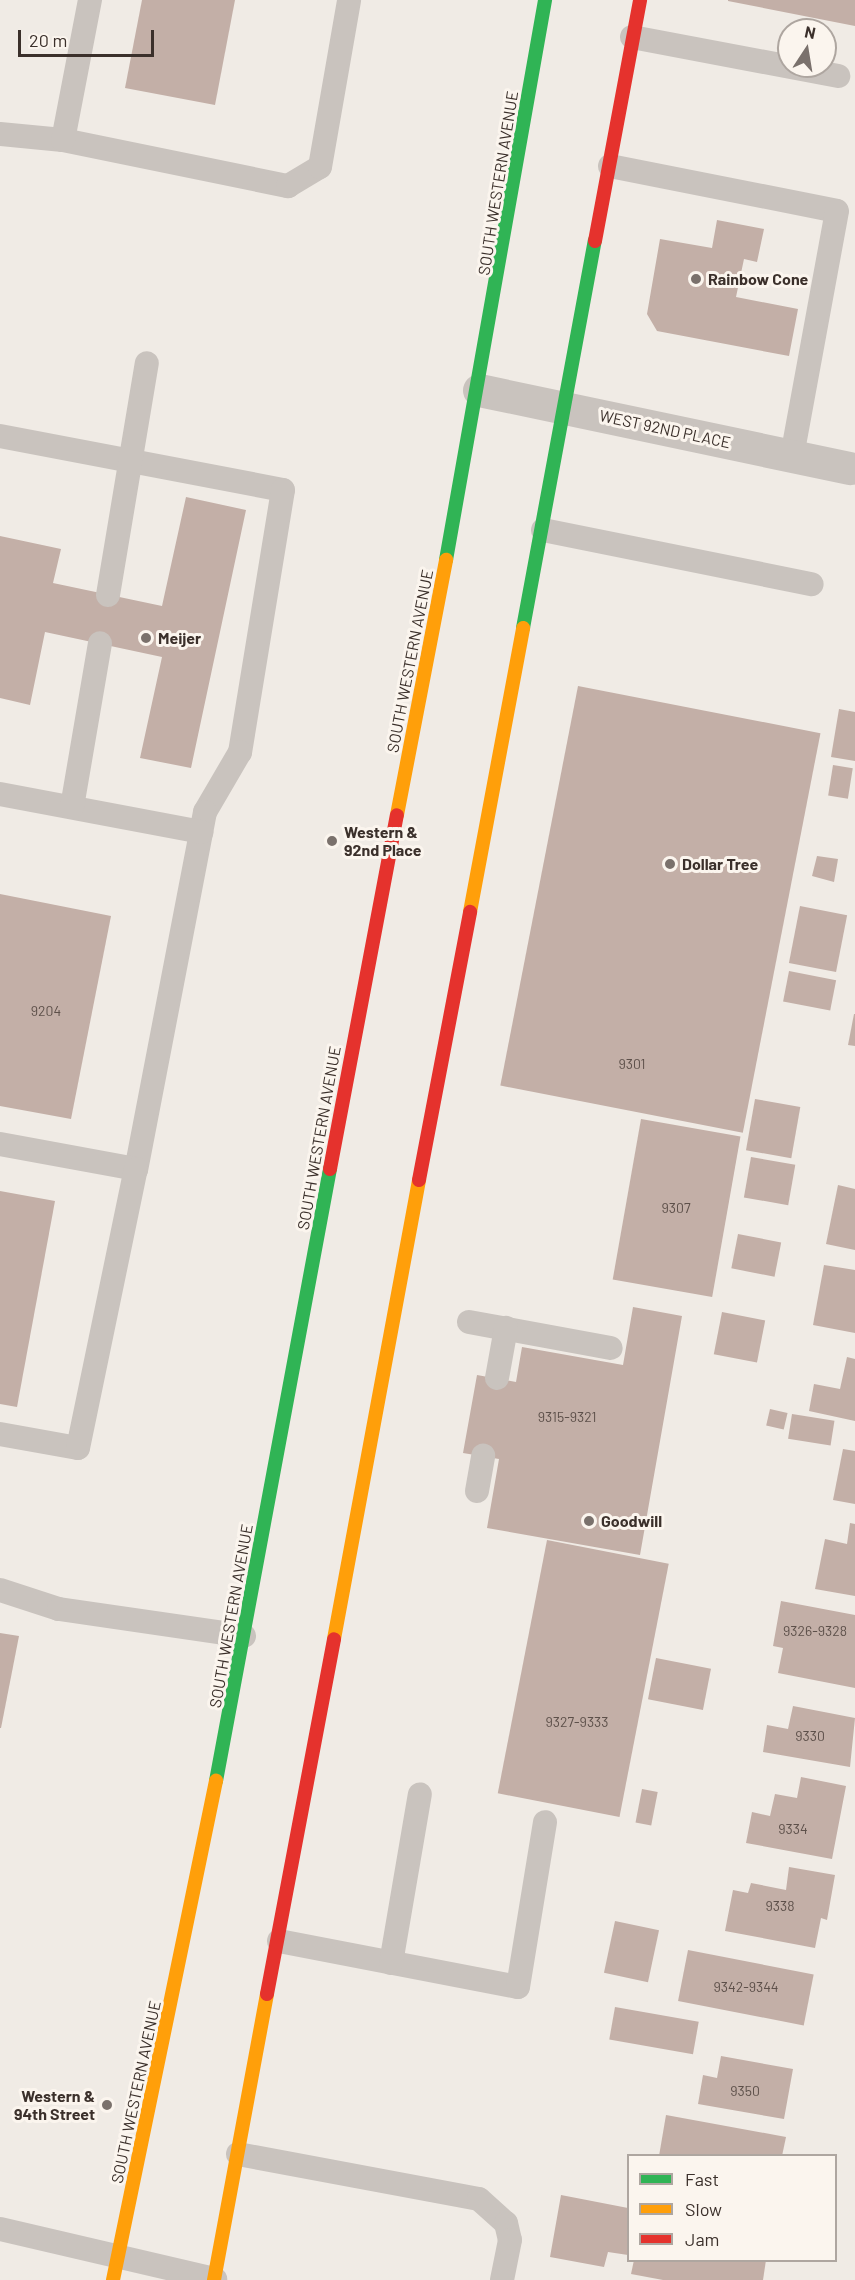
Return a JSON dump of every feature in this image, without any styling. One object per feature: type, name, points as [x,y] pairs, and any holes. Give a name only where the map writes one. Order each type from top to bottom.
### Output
[{"type":"main road","name":"SOUTH WESTERN AVENUE","points":[[115,2269],[204,1848],[479,390],[545,0]]},
{"type":"main road","points":[[217,2280],[238,2154],[566,408],[640,0]]},
{"type":"street","name":"WEST 92ND PLACE","points":[[479,390],[850,468]]},
{"type":"lane","points":[[63,140],[90,0]]},
{"type":"lane","points":[[0,134],[63,140],[288,186],[320,167],[349,0]]},
{"type":"lane","points":[[632,37],[838,76]]},
{"type":"lane","points":[[610,166],[837,211],[792,455]]},
{"type":"lane","points":[[108,595],[147,363]]},
{"type":"lane","points":[[0,436],[283,490],[240,752],[205,812],[136,1169],[78,1448],[0,1434]]},
{"type":"lane","points":[[543,530],[812,584]]},
{"type":"lane","points":[[72,807],[100,644]]},
{"type":"lane","points":[[0,794],[201,832]]},
{"type":"lane","points":[[0,1144],[136,1169]]},
{"type":"lane","points":[[469,1322],[611,1348]]},
{"type":"lane","points":[[497,1378],[506,1328]]},
{"type":"lane","points":[[477,1491],[483,1456]]},
{"type":"lane","points":[[0,1590],[59,1609],[244,1636]]},
{"type":"lane","points":[[390,1963],[420,1794]]},
{"type":"lane","points":[[279,1941],[518,1988],[545,1822]]},
{"type":"lane","points":[[238,2154],[479,2199],[506,2223],[510,2240],[502,2280]]},
{"type":"lane","points":[[0,2229],[115,2269],[217,2280]]},
{"type":"building","points":[[142,0],[235,0],[215,105],[125,88]]},
{"type":"building","points":[[855,0],[855,26],[837,22],[837,18],[814,18],[728,1]]},
{"type":"building","name":"Rainbow Cone","points":[[717,220],[764,229],[757,262],[744,259],[736,297],[798,309],[789,356],[657,331],[647,314],[660,239],[712,248]]},
{"type":"building","name":"Meijer","points":[[186,497],[246,510],[191,768],[140,758],[162,657],[45,632],[30,705],[0,698],[0,536],[61,549],[53,583],[162,606]]},
{"type":"building","name":"Dollar Tree","points":[[578,686],[820,733],[743,1133],[500,1086]]},
{"type":"building","points":[[839,709],[855,712],[855,761],[831,757]]},
{"type":"building","points":[[833,765],[853,768],[848,799],[828,796]]},
{"type":"building","points":[[817,856],[838,859],[834,882],[812,876]]},
{"type":"building","points":[[0,894],[111,916],[71,1119],[0,1106]]},
{"type":"building","points":[[800,906],[847,915],[836,972],[789,963]]},
{"type":"building","points":[[789,971],[836,980],[830,1011],[783,1001]]},
{"type":"building","points":[[855,1014],[855,1046],[848,1045]]},
{"type":"building","points":[[755,1099],[800,1107],[791,1158],[746,1150]]},
{"type":"building","points":[[641,1119],[740,1137],[712,1297],[613,1280]]},
{"type":"building","points":[[751,1157],[795,1165],[788,1205],[744,1197]]},
{"type":"building","points":[[838,1185],[855,1189],[855,1250],[826,1244]]},
{"type":"building","points":[[0,1191],[55,1201],[17,1407],[0,1404]]},
{"type":"building","points":[[738,1234],[781,1242],[775,1277],[731,1268]]},
{"type":"building","points":[[824,1265],[855,1270],[855,1333],[813,1325]]},
{"type":"building","points":[[633,1307],[682,1316],[640,1555],[487,1528],[499,1459],[463,1453],[477,1375],[516,1382],[522,1347],[623,1365]]},
{"type":"building","points":[[722,1312],[765,1320],[757,1363],[714,1354]]},
{"type":"building","points":[[847,1357],[855,1359],[855,1421],[809,1411],[814,1384],[840,1389]]},
{"type":"building","points":[[770,1409],[788,1413],[784,1430],[766,1426]]},
{"type":"building","points":[[792,1414],[834,1421],[831,1445],[788,1439]]},
{"type":"building","points":[[843,1449],[855,1451],[855,1504],[833,1500]]},
{"type":"building","points":[[850,1523],[855,1524],[855,1596],[815,1589],[825,1539],[847,1544]]},
{"type":"building","points":[[547,1540],[669,1564],[619,1817],[498,1793]]},
{"type":"building","points":[[781,1601],[855,1615],[855,1688],[778,1673],[783,1648],[773,1646]]},
{"type":"building","points":[[0,1633],[19,1636],[1,1728],[0,1728]]},
{"type":"building","points":[[656,1658],[711,1669],[703,1710],[648,1699]]},
{"type":"building","points":[[793,1706],[855,1718],[850,1767],[763,1752],[767,1725],[788,1729]]},
{"type":"building","points":[[801,1777],[846,1786],[832,1859],[746,1843],[752,1812],[770,1816],[775,1794],[797,1798]]},
{"type":"building","points":[[642,1789],[658,1792],[651,1825],[636,1822]]},
{"type":"building","points":[[789,1867],[835,1875],[827,1920],[821,1918],[815,1948],[725,1931],[733,1890],[748,1893],[751,1883],[786,1890]]},
{"type":"building","points":[[615,1921],[659,1930],[648,1982],[604,1973]]},
{"type":"building","points":[[688,1950],[814,1974],[804,2025],[678,2001]]},
{"type":"building","points":[[615,2007],[699,2022],[693,2054],[609,2039]]},
{"type":"building","points":[[721,2056],[793,2069],[784,2119],[698,2104],[703,2075],[717,2078]]},
{"type":"building","points":[[666,2115],[786,2137],[782,2154],[659,2154]]},
{"type":"building","points":[[561,2195],[627,2208],[627,2255],[608,2252],[604,2267],[550,2257]]},
{"type":"building","points":[[634,2262],[766,2262],[763,2280],[663,2280],[631,2274]]},
{"type":"traffic: fast","points":[[446,560],[545,0]]},
{"type":"traffic: fast","points":[[523,628],[595,241]]},
{"type":"traffic: fast","points":[[216,1781],[330,1169]]},
{"type":"traffic: slow","points":[[397,815],[446,560]]},
{"type":"traffic: slow","points":[[470,912],[523,628]]},
{"type":"traffic: slow","points":[[334,1639],[419,1180]]},
{"type":"traffic: slow","points":[[113,2280],[216,1781]]},
{"type":"traffic: slow","points":[[214,2280],[267,1994]]},
{"type":"traffic: jam","points":[[595,241],[640,0]]},
{"type":"traffic: jam","points":[[330,1169],[397,815]]},
{"type":"traffic: jam","points":[[419,1180],[470,912]]},
{"type":"traffic: jam","points":[[267,1994],[334,1639]]},
{"type":"place","name":"Rainbow Cone","points":[[696,279]]},
{"type":"place","name":"Meijer","points":[[146,638]]},
{"type":"place","name":"Western & 92nd Place","points":[[332,841]]},
{"type":"place","name":"Dollar Tree","points":[[670,864]]},
{"type":"place","name":"Goodwill","points":[[589,1521]]},
{"type":"place","name":"Western & 94th Street","points":[[107,2105]]}]
